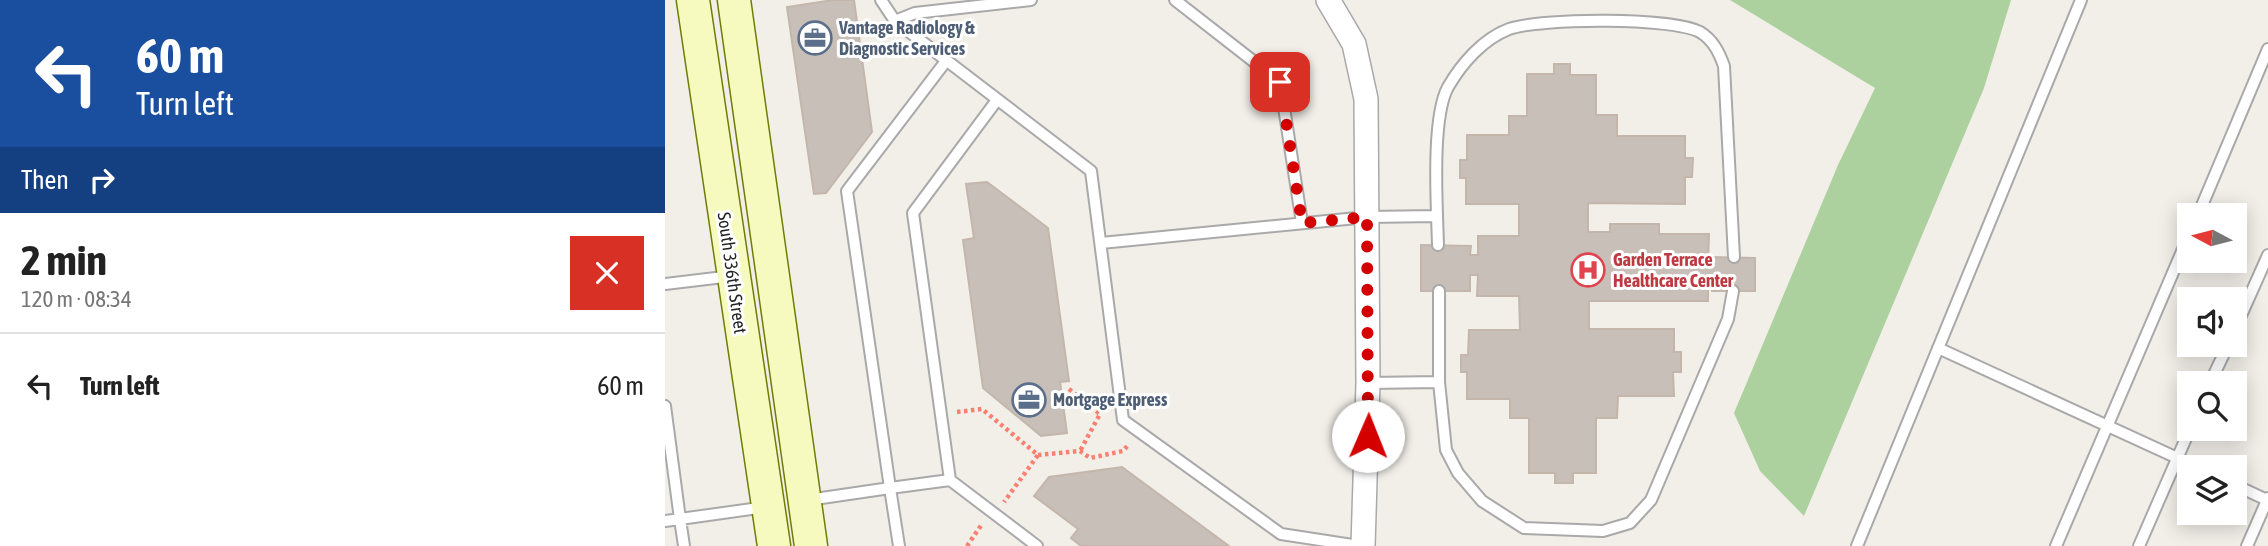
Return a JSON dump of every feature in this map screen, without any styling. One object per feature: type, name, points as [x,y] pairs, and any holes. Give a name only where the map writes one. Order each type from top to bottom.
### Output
[{"type":"main road","name":"South 336th Street","points":[[693,0],[774,546]]},
{"type":"main road","points":[[734,0],[811,546]]},
{"type":"street","points":[[1328,0],[1354,44],[1366,99],[1368,383],[1361,546]]},
{"type":"lane","points":[[881,0],[895,21],[1091,171],[1123,420],[1281,534],[1361,546]]},
{"type":"lane","points":[[895,21],[915,13],[1031,0]]},
{"type":"lane","points":[[1175,0],[1280,82],[1302,223]]},
{"type":"lane","points":[[1857,546],[2081,0]]},
{"type":"lane","points":[[1438,245],[1441,105],[1455,75],[1482,45],[1504,32],[1533,24],[1666,23],[1698,31],[1709,38],[1724,66],[1734,257]]},
{"type":"lane","points":[[2203,203],[2268,49]]},
{"type":"lane","points":[[898,546],[847,191],[946,61]]},
{"type":"lane","points":[[997,100],[913,213],[950,480],[1037,546]]},
{"type":"lane","points":[[1101,243],[1367,217],[1437,216]]},
{"type":"lane","points":[[2247,302],[2268,255]]},
{"type":"lane","points":[[2056,546],[2177,263]]},
{"type":"lane","points":[[665,285],[732,276]]},
{"type":"lane","points":[[1439,291],[1439,382],[1446,450],[1458,473],[1482,500],[1524,528],[1613,529],[1638,517],[1651,500],[1728,319],[1733,291]]},
{"type":"lane","points":[[1938,348],[2177,458],[2139,546]]},
{"type":"lane","points":[[1368,383],[1439,382]]},
{"type":"lane","points":[[665,406],[684,546]]},
{"type":"lane","points":[[805,500],[950,480]]},
{"type":"lane","points":[[2247,490],[2268,499],[2247,546]]},
{"type":"lane","points":[[665,521],[768,506]]},
{"type":"path","points":[[1069,389],[1100,414],[1080,451]]},
{"type":"path","points":[[941,414],[982,410],[1038,455],[1080,451],[1090,458],[1123,451],[1138,430]]},
{"type":"path","points":[[967,546],[1038,455]]},
{"type":"green space","points":[[1730,0],[2011,0],[1984,88],[1804,516],[1760,471],[1734,413],[1838,165],[1875,88]]},
{"type":"building","points":[[833,0],[854,0],[872,132],[826,193],[814,194],[787,7]]},
{"type":"building","name":"Garden Terrace Healthcare Center","points":[[1554,64],[1570,64],[1570,75],[1596,75],[1596,115],[1617,115],[1617,136],[1685,136],[1685,158],[1693,158],[1692,177],[1685,177],[1685,204],[1588,203],[1588,232],[1610,232],[1610,224],[1659,224],[1659,234],[1709,234],[1708,265],[1712,265],[1712,257],[1755,258],[1755,291],[1712,291],[1712,281],[1708,281],[1708,301],[1589,301],[1589,329],[1674,329],[1674,352],[1681,352],[1681,372],[1673,372],[1674,396],[1618,396],[1617,418],[1596,418],[1596,473],[1573,473],[1573,483],[1555,483],[1555,473],[1529,473],[1529,418],[1510,418],[1510,399],[1467,399],[1467,372],[1461,372],[1461,355],[1468,355],[1469,330],[1520,330],[1519,296],[1477,296],[1478,275],[1470,275],[1470,291],[1421,291],[1421,245],[1471,246],[1470,255],[1478,255],[1478,236],[1519,236],[1519,204],[1466,204],[1466,178],[1460,178],[1460,160],[1467,160],[1467,135],[1509,135],[1509,116],[1527,116],[1527,74],[1554,74]]},
{"type":"building","points":[[987,182],[1048,228],[1069,381],[1060,382],[1067,433],[1041,436],[983,388],[963,240],[974,238],[966,184]]},
{"type":"building","points":[[1122,467],[1229,546],[1081,546],[1071,538],[1078,529],[1034,496],[1049,477]]},
{"type":"place","name":"Vantage Radiology & Diagnostic Services","points":[[815,38]]},
{"type":"place","name":"Garden Terrace Healthcare Center","points":[[1588,270]]},
{"type":"place","name":"Mortgage Express","points":[[1029,400]]},
{"type":"route","points":[[1280,82],[1302,223],[1367,217],[1368,436]]}]
